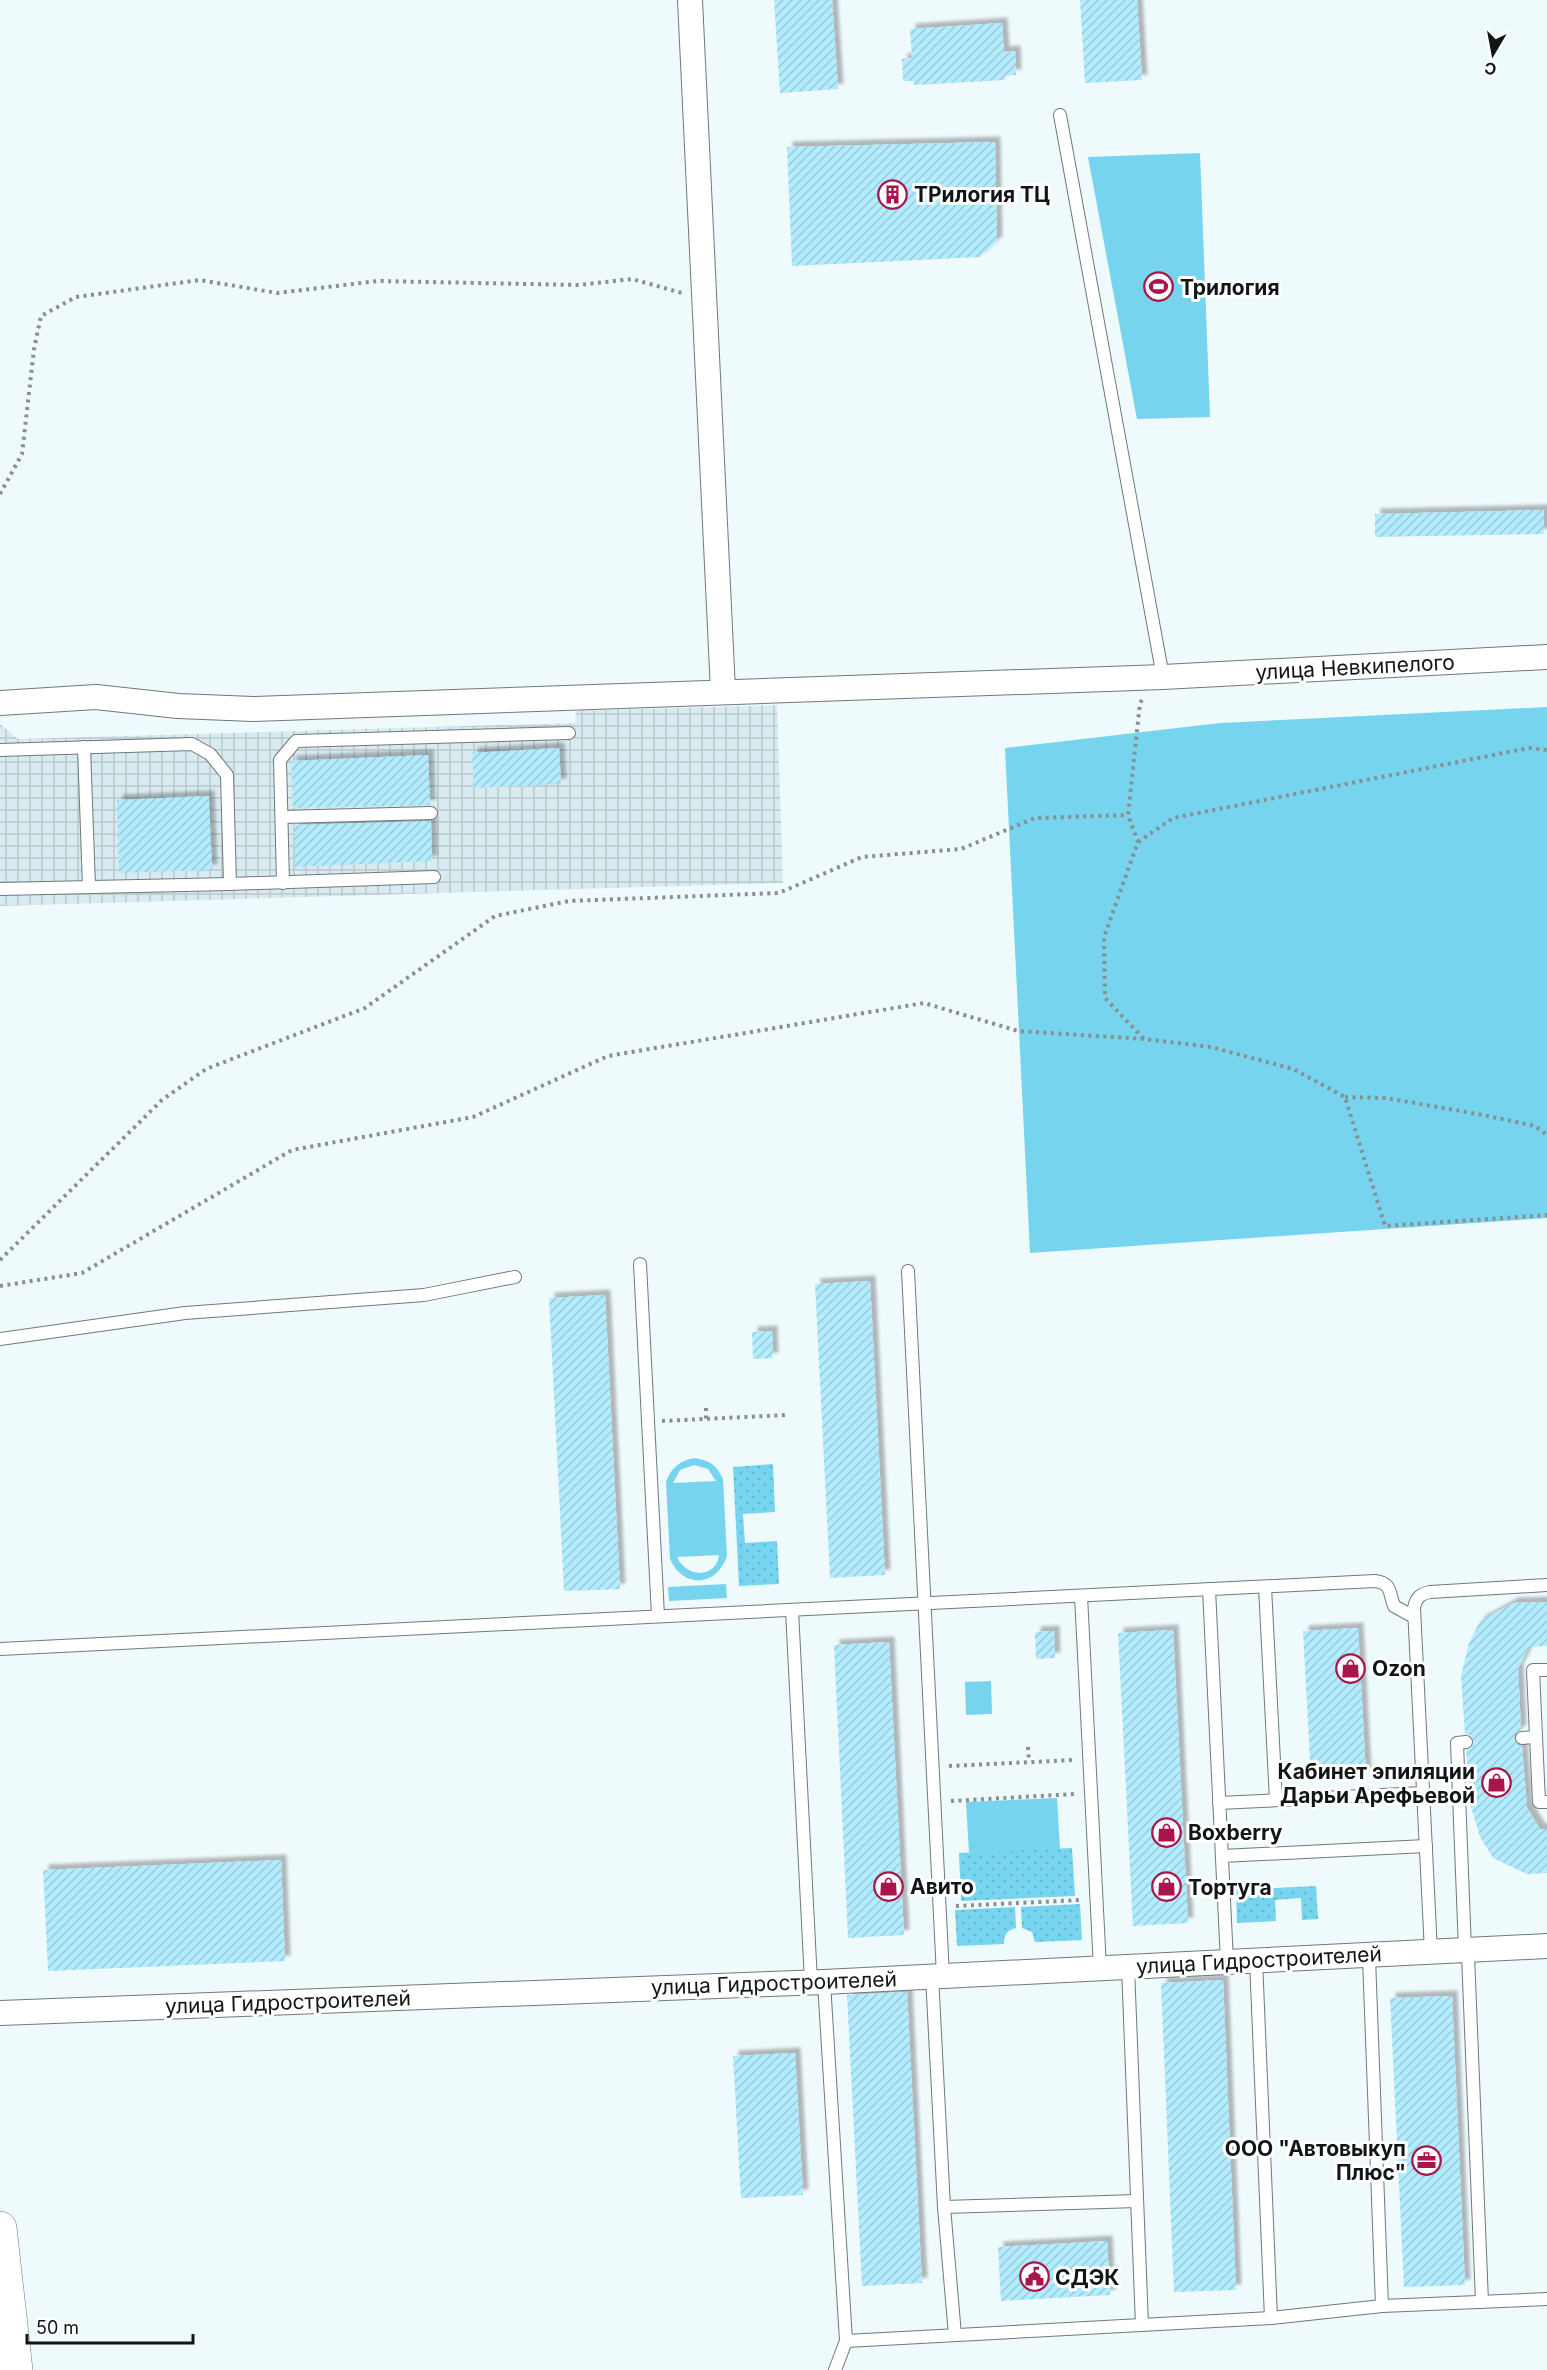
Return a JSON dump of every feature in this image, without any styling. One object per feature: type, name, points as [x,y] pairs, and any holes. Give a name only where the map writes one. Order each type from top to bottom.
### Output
[{"type":"street","points":[[690,0],[723,691]]},
{"type":"street","name":"улица Невкипелого","points":[[0,703],[96,697],[178,706],[253,710],[723,691],[1163,677],[1547,657]]},
{"type":"street","name":"улица Гидростроителей","points":[[0,2013],[817,1982],[1431,1952],[1466,1953],[1547,1946]]},
{"type":"street","points":[[0,2228],[16,2370]]},
{"type":"lane","points":[[1059,115],[1163,677]]},
{"type":"lane","points":[[283,883],[280,760],[296,741],[568,733]]},
{"type":"lane","points":[[0,750],[192,744],[210,754],[227,775],[230,884]]},
{"type":"lane","points":[[84,747],[89,887]]},
{"type":"lane","points":[[282,817],[430,813]]},
{"type":"lane","points":[[0,889],[283,883],[434,877]]},
{"type":"lane","points":[[640,1264],[658,1616]]},
{"type":"lane","points":[[908,1270],[940,1907],[937,1976],[944,2207],[956,2335]]},
{"type":"lane","points":[[0,1339],[185,1313],[424,1295],[515,1277]]},
{"type":"lane","points":[[0,1649],[1383,1582],[1389,1587],[1394,1606],[1414,1617]]},
{"type":"lane","points":[[1431,1952],[1414,1617],[1416,1599],[1423,1594],[1547,1585]]},
{"type":"lane","points":[[1265,1587],[1276,1800]]},
{"type":"lane","points":[[1209,1589],[1227,1962]]},
{"type":"lane","points":[[1081,1596],[1100,1968]]},
{"type":"lane","points":[[792,1610],[817,1982],[846,2341],[835,2370]]},
{"type":"lane","points":[[1547,1670],[1533,1670],[1539,1802],[1547,1802]]},
{"type":"lane","points":[[1522,1738],[1536,1737]]},
{"type":"lane","points":[[1466,1742],[1457,1743],[1482,2302]]},
{"type":"lane","points":[[1219,1803],[1423,1793]]},
{"type":"lane","points":[[1222,1856],[1426,1846]]},
{"type":"lane","points":[[1382,2306],[1369,1958],[1547,1952]]},
{"type":"lane","points":[[1256,1960],[1271,2318]]},
{"type":"lane","points":[[1128,1967],[1142,2325]]},
{"type":"lane","points":[[944,2207],[1137,2201]]},
{"type":"lane","points":[[846,2341],[1271,2318],[1382,2306],[1547,2299]]},
{"type":"path","points":[[0,494],[22,454],[34,349],[41,316],[76,297],[200,280],[277,293],[378,282],[579,285],[632,279],[704,298]]},
{"type":"path","points":[[1138,842],[1128,815],[1140,703],[1163,677]]},
{"type":"path","points":[[1144,1039],[1106,998],[1105,977],[1104,937],[1138,842],[1173,818],[1529,748],[1547,750]]},
{"type":"path","points":[[0,1260],[162,1100],[206,1069],[365,1008],[495,916],[569,901],[779,893],[862,856],[961,849],[1035,818],[1128,815]]},
{"type":"path","points":[[0,1286],[82,1273],[292,1150],[473,1117],[608,1056],[924,1003],[1018,1031],[1144,1039],[1211,1047],[1293,1069],[1345,1098],[1386,1098],[1483,1115],[1535,1126],[1547,1135]]},
{"type":"path","points":[[1345,1098],[1384,1226],[1547,1215]]},
{"type":"path","points":[[706,1408],[706,1419]]},
{"type":"path","points":[[648,1422],[787,1415]]},
{"type":"path","points":[[1028,1747],[1029,1762]]},
{"type":"path","points":[[933,1767],[1089,1759]]},
{"type":"path","points":[[934,1801],[1091,1794]]},
{"type":"path","points":[[940,1907],[1096,1899]]},
{"type":"shaded area","name":"Трилогия","points":[[1200,153],[1210,417],[1137,419],[1088,157]]},
{"type":"shaded area","points":[[777,705],[783,883],[0,906],[0,724],[18,739],[575,723],[576,711]]},
{"type":"shaded area","points":[[1547,707],[1547,1218],[1030,1253],[1005,748],[1220,723]]},
{"type":"shaded area","points":[[689,1459],[708,1462],[718,1470],[723,1479],[727,1556],[716,1574],[700,1580],[683,1576],[670,1559],[666,1482],[676,1466]],"holes":[[[694,1465],[708,1469],[716,1481],[673,1483],[680,1470]],[[719,1555],[717,1563],[712,1568],[700,1573],[687,1569],[677,1557]]]},
{"type":"shaded area","points":[[773,1464],[775,1512],[743,1514],[745,1543],[777,1541],[779,1584],[739,1586],[733,1467]]},
{"type":"shaded area","points":[[726,1584],[727,1598],[669,1601],[668,1587]]},
{"type":"shaded area","points":[[991,1681],[992,1714],[966,1715],[965,1682]]},
{"type":"shaded area","points":[[1057,1798],[1060,1849],[969,1853],[966,1802]]},
{"type":"shaded area","points":[[1072,1848],[1075,1896],[961,1901],[959,1853]]},
{"type":"shaded area","points":[[1316,1886],[1318,1919],[1302,1920],[1301,1898],[1275,1900],[1276,1921],[1237,1923],[1236,1890]]},
{"type":"shaded area","points":[[1080,1904],[1082,1940],[1035,1942],[1032,1932],[1022,1928],[1021,1907]]},
{"type":"shaded area","points":[[1015,1907],[1016,1928],[1007,1933],[1004,1944],[957,1946],[955,1910]]},
{"type":"building","points":[[774,0],[832,0],[838,89],[780,93]]},
{"type":"building","points":[[1080,0],[1137,0],[1142,80],[1085,83]]},
{"type":"building","points":[[1002,23],[1004,52],[1015,51],[1016,75],[1005,75],[1005,80],[914,85],[914,81],[903,81],[902,59],[912,58],[910,29]]},
{"type":"building","name":"ТРилогия ТЦ","points":[[995,142],[997,241],[980,257],[792,266],[787,147]]},
{"type":"building","points":[[1544,510],[1544,534],[1375,537],[1375,514]]},
{"type":"building","points":[[559,748],[561,784],[474,788],[472,753]]},
{"type":"building","points":[[428,755],[430,805],[293,808],[291,761]]},
{"type":"building","points":[[209,796],[212,870],[119,873],[117,800]]},
{"type":"building","points":[[431,821],[432,861],[295,867],[294,825]]},
{"type":"building","points":[[870,1281],[885,1575],[830,1578],[815,1284]]},
{"type":"building","points":[[605,1295],[620,1589],[564,1591],[549,1298]]},
{"type":"building","points":[[772,1331],[773,1358],[753,1359],[752,1332]]},
{"type":"building","points":[[1547,1602],[1547,1646],[1529,1647],[1518,1669],[1521,1730],[1515,1734],[1514,1739],[1518,1745],[1522,1746],[1527,1808],[1540,1829],[1547,1829],[1547,1873],[1527,1874],[1493,1858],[1480,1837],[1471,1807],[1466,1750],[1473,1746],[1474,1741],[1470,1735],[1465,1734],[1461,1676],[1469,1643],[1480,1621],[1513,1603]]},
{"type":"building","points":[[1358,1628],[1366,1775],[1311,1778],[1303,1631]]},
{"type":"building","points":[[1173,1630],[1188,1923],[1133,1926],[1118,1633]]},
{"type":"building","points":[[1054,1631],[1055,1658],[1036,1659],[1035,1632]]},
{"type":"building","points":[[889,1642],[904,1935],[848,1938],[834,1645]]},
{"type":"building","points":[[281,1860],[285,1961],[48,1971],[43,1870]]},
{"type":"building","points":[[1223,1980],[1236,2290],[1174,2292],[1161,1983]]},
{"type":"building","points":[[907,1992],[922,2283],[862,2286],[847,1995]]},
{"type":"building","points":[[1452,1996],[1465,2285],[1404,2287],[1390,1998]]},
{"type":"building","points":[[795,2053],[803,2195],[741,2198],[733,2056]]},
{"type":"building","points":[[1107,2241],[1110,2295],[1001,2301],[998,2247]]},
{"type":"place","name":"ТРилогия ТЦ","points":[[893,194]]},
{"type":"place","name":"Трилогия","points":[[1159,287]]},
{"type":"place","name":"Ozon","points":[[1351,1668]]},
{"type":"place","name":"Кабинет эпиляции Дарьи Арефьевой","points":[[1496,1783]]},
{"type":"place","name":"Boxberry","points":[[1167,1832]]},
{"type":"place","name":"Авито","points":[[889,1886]]},
{"type":"place","name":"Тортуга","points":[[1167,1887]]},
{"type":"place","name":"ООО \"Автовыкуп Плюс\"","points":[[1427,2160]]},
{"type":"place","name":"СДЭК","points":[[1034,2277]]}]
